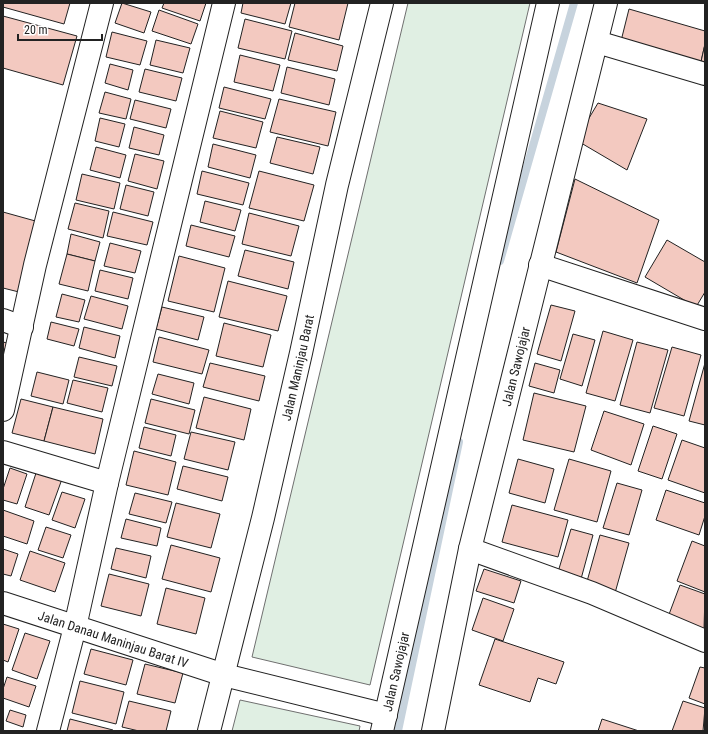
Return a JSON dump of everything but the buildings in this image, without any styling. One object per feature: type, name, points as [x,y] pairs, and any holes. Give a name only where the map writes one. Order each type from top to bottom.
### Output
[{"type":"street","points":[[3,410],[13,324],[35,265],[102,3]]},
{"type":"street","points":[[48,731],[75,628],[107,483],[224,3]]},
{"type":"street","name":"Jalan Maninjau Barat","points":[[209,731],[263,518],[303,346],[337,185],[382,3]]},
{"type":"street","name":"Jalan Sawojajar","points":[[384,723],[548,3]]},
{"type":"street","name":"Jalan Sawojajar","points":[[433,731],[470,549],[606,3]]},
{"type":"street","points":[[597,42],[705,74]]},
{"type":"street","points":[[540,265],[705,320]]},
{"type":"street","points":[[3,452],[107,483]]},
{"type":"street","points":[[470,549],[592,594],[705,640]]},
{"type":"street","name":"Jalan Danau Maninjau Barat IV","points":[[3,603],[75,628],[224,675],[384,723]]},
{"type":"green space","points":[[408,3],[530,3],[370,685],[252,657]]},
{"type":"green space","points":[[240,700],[360,726],[359,731],[232,731]]},
{"type":"waterway","points":[[500,261],[574,3]]},
{"type":"waterway","points":[[398,731],[459,442]]}]
